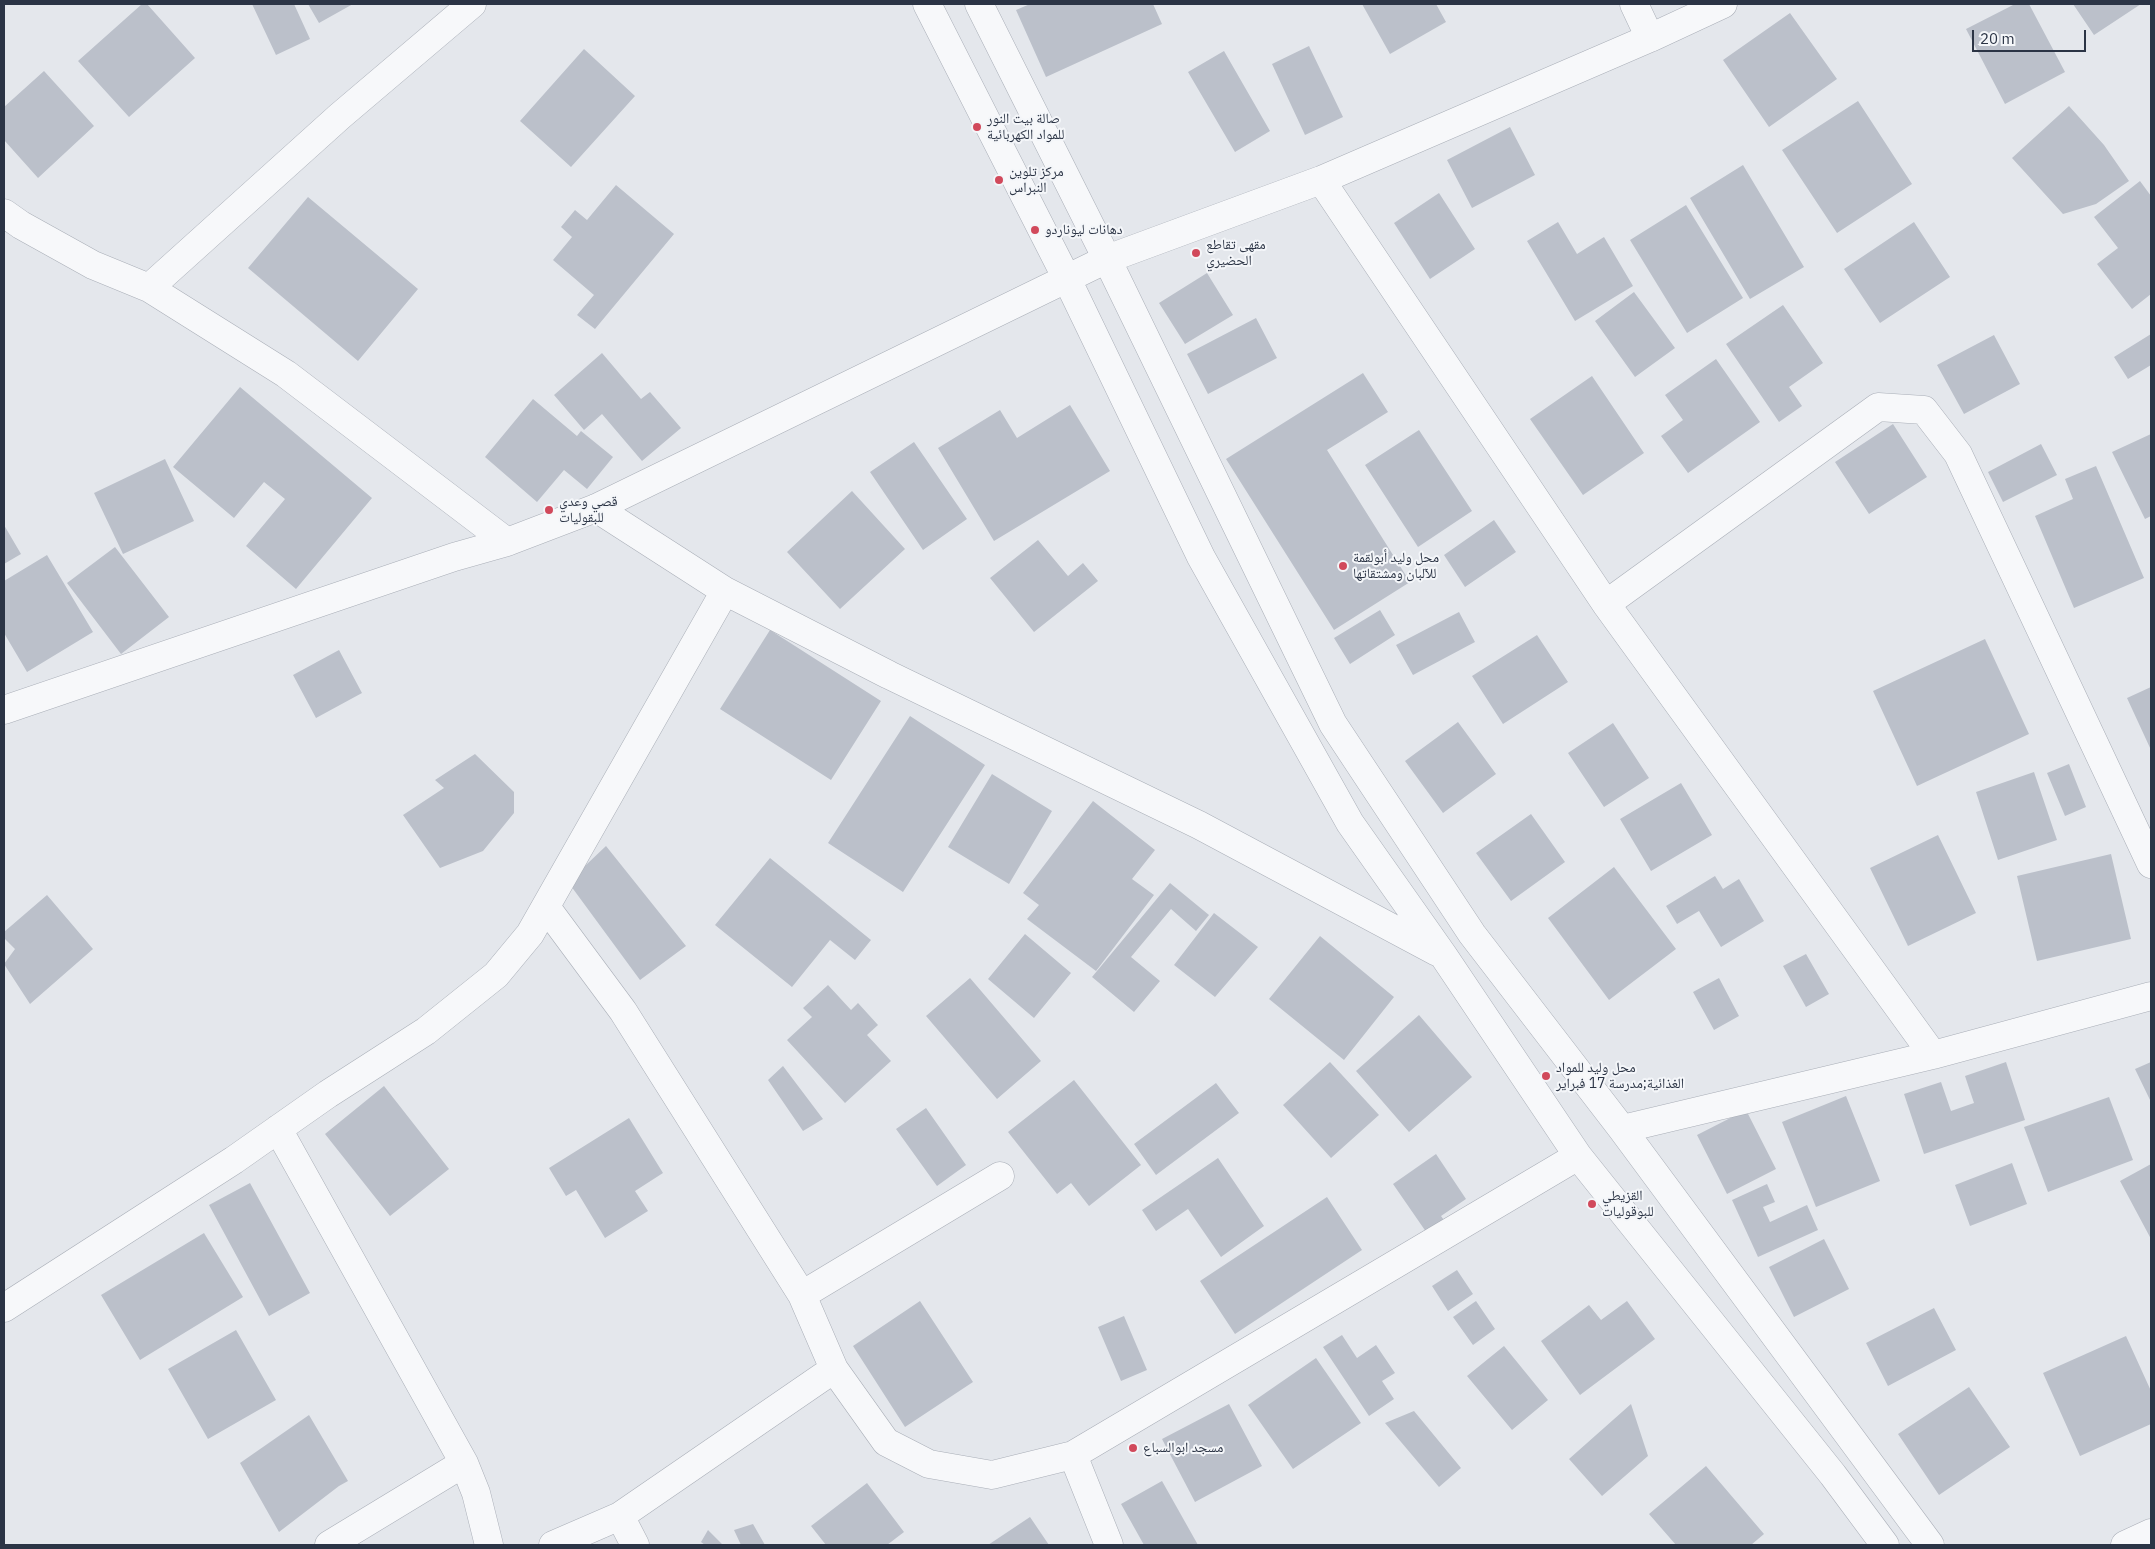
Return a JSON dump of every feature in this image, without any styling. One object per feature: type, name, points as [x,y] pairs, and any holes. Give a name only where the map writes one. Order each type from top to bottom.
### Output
[{"type":"street","points":[[149,288],[340,116],[472,4]]},
{"type":"street","points":[[927,4],[1067,279],[1206,566],[1350,823],[1443,955],[1578,1156],[1833,1475],[1885,1545]]},
{"type":"street","points":[[979,4],[1107,259],[1333,724],[1472,934],[1622,1130],[1930,1545]]},
{"type":"street","points":[[1634,4],[1650,38]]},
{"type":"street","points":[[4,710],[454,557],[507,542],[596,508],[1107,259],[1321,180],[1650,38],[1723,4]]},
{"type":"street","points":[[1321,180],[1606,604],[1932,1055]]},
{"type":"street","points":[[4,213],[21,225],[93,265],[149,288],[286,374],[507,542]]},
{"type":"street","points":[[1606,604],[1878,407],[1924,410],[1958,454],[2151,864]]},
{"type":"street","points":[[596,508],[725,591],[889,675],[1199,825],[1443,955]]},
{"type":"street","points":[[4,1308],[234,1160],[426,1030],[479,989],[514,955],[530,934],[546,907],[725,591]]},
{"type":"street","points":[[546,907],[623,1011],[802,1295],[834,1369],[886,1442],[929,1464],[992,1475],[1073,1455],[1578,1156]]},
{"type":"street","points":[[1622,1130],[1932,1055],[2151,996]]},
{"type":"street","points":[[278,1129],[464,1463],[476,1493],[489,1545]]},
{"type":"street","points":[[802,1295],[1000,1176]]},
{"type":"street","points":[[553,1545],[620,1516],[834,1369]]},
{"type":"street","points":[[1073,1455],[1109,1545]]},
{"type":"street","points":[[330,1545],[464,1463]]},
{"type":"street","points":[[620,1516],[635,1545]]},
{"type":"street","points":[[2125,1545],[2151,1533]]},
{"type":"building","points":[[142,4],[147,4],[195,58],[129,117],[78,61]]},
{"type":"building","points":[[252,4],[294,4],[310,39],[276,55]]},
{"type":"building","points":[[308,4],[353,4],[319,23]]},
{"type":"building","points":[[1030,4],[1153,4],[1162,24],[1046,77],[1016,10]]},
{"type":"building","points":[[1362,4],[1436,4],[1446,22],[1390,54]]},
{"type":"building","points":[[2015,4],[2029,4],[2065,72],[2005,104],[1966,29]]},
{"type":"building","points":[[2073,4],[2141,4],[2094,35]]},
{"type":"building","points":[[1790,13],[1837,79],[1769,127],[1723,60]]},
{"type":"building","points":[[1309,46],[1343,117],[1305,135],[1272,64]]},
{"type":"building","points":[[584,49],[635,96],[571,167],[520,121]]},
{"type":"building","points":[[1224,51],[1270,131],[1235,152],[1188,72]]},
{"type":"building","points":[[44,71],[94,126],[38,178],[4,140],[4,107]]},
{"type":"building","points":[[1858,101],[1912,184],[1837,233],[1782,150]]},
{"type":"building","points":[[2069,106],[2104,145],[2129,181],[2096,204],[2063,214],[2012,158]]},
{"type":"building","points":[[1510,127],[1535,175],[1472,208],[1447,160]]},
{"type":"building","points":[[1743,165],[1804,267],[1750,299],[1690,198]]},
{"type":"building","points":[[2140,181],[2151,196],[2151,294],[2132,309],[2097,264],[2118,248],[2094,217]]},
{"type":"building","points":[[616,185],[674,234],[595,329],[577,315],[594,295],[553,260],[572,237],[561,227],[575,210],[587,220]]},
{"type":"building","points":[[1439,193],[1475,249],[1430,279],[1394,223]]},
{"type":"building","points":[[308,197],[418,289],[358,361],[248,268]]},
{"type":"building","points":[[1686,205],[1743,298],[1687,333],[1630,240]]},
{"type":"building","points":[[1558,222],[1577,254],[1604,237],[1633,286],[1575,321],[1527,241]]},
{"type":"building","points":[[1914,222],[1950,277],[1880,323],[1844,269]]},
{"type":"building","points":[[1207,273],[1233,315],[1185,344],[1159,303]]},
{"type":"building","points":[[1634,292],[1675,348],[1635,377],[1595,321]]},
{"type":"building","points":[[1783,305],[1823,363],[1789,387],[1802,406],[1779,422],[1726,344]]},
{"type":"building","points":[[1256,318],[1277,358],[1208,394],[1187,354]]},
{"type":"building","points":[[2151,334],[2151,365],[2128,379],[2114,357]]},
{"type":"building","points":[[1994,335],[2020,384],[1964,414],[1937,365]]},
{"type":"building","points":[[602,353],[641,399],[650,392],[681,428],[642,461],[602,414],[584,430],[554,395]]},
{"type":"building","points":[[1716,359],[1760,422],[1688,473],[1661,436],[1683,420],[1665,395]]},
{"type":"building","points":[[1363,373],[1388,412],[1327,450],[1410,582],[1334,630],[1226,459]]},
{"type":"building","points":[[1592,376],[1644,453],[1583,495],[1530,419]]},
{"type":"building","points":[[240,387],[372,498],[296,589],[246,546],[285,499],[264,482],[234,518],[173,467]]},
{"type":"building","points":[[533,399],[577,436],[581,431],[613,457],[587,489],[564,470],[537,502],[485,457]]},
{"type":"building","points":[[1070,405],[1110,471],[994,541],[938,448],[1000,410],[1017,438]]},
{"type":"building","points":[[1893,424],[1927,477],[1869,514],[1835,462]]},
{"type":"building","points":[[1419,430],[1472,511],[1418,547],[1365,465]]},
{"type":"building","points":[[2151,434],[2151,516],[2145,519],[2112,452]]},
{"type":"building","points":[[914,442],[967,519],[923,550],[870,472]]},
{"type":"building","points":[[2041,444],[2057,475],[2003,502],[1988,472]]},
{"type":"building","points":[[165,459],[194,521],[123,554],[94,493]]},
{"type":"building","points":[[2096,466],[2144,578],[2074,608],[2035,516],[2073,499],[2065,479]]},
{"type":"building","points":[[852,491],[905,549],[840,609],[787,552]]},
{"type":"building","points":[[1494,520],[1516,552],[1465,587],[1444,555]]},
{"type":"building","points":[[4,525],[21,554],[4,564]]},
{"type":"building","points":[[1038,540],[1068,576],[1083,563],[1098,581],[1034,632],[990,578]]},
{"type":"building","points":[[115,547],[169,617],[121,654],[67,583]]},
{"type":"building","points":[[47,555],[93,632],[27,672],[4,633],[4,581]]},
{"type":"building","points":[[1380,610],[1395,635],[1350,664],[1334,638]]},
{"type":"building","points":[[1459,612],[1475,642],[1413,675],[1396,645]]},
{"type":"building","points":[[770,630],[881,701],[831,780],[720,709]]},
{"type":"building","points":[[1537,635],[1568,682],[1503,724],[1472,676]]},
{"type":"building","points":[[1985,639],[2029,734],[1917,786],[1873,691]]},
{"type":"building","points":[[339,650],[362,693],[316,718],[293,675]]},
{"type":"building","points":[[2151,687],[2151,750],[2127,698]]},
{"type":"building","points":[[910,716],[985,765],[903,892],[828,843]]},
{"type":"building","points":[[1458,722],[1496,774],[1443,813],[1405,761]]},
{"type":"building","points":[[1613,723],[1649,778],[1604,807],[1568,753]]},
{"type":"building","points":[[475,754],[514,792],[514,813],[483,851],[440,868],[403,815],[444,788],[435,780]]},
{"type":"building","points":[[2069,764],[2086,807],[2065,816],[2047,773]]},
{"type":"building","points":[[2034,772],[2057,840],[1998,860],[1976,792]]},
{"type":"building","points":[[992,774],[1052,811],[1009,884],[948,847]]},
{"type":"building","points":[[1681,783],[1712,835],[1651,871],[1620,819]]},
{"type":"building","points":[[1093,801],[1155,850],[1132,879],[1154,895],[1096,971],[1027,919],[1039,905],[1023,893]]},
{"type":"building","points":[[1531,814],[1565,862],[1511,901],[1476,853]]},
{"type":"building","points":[[1938,835],[1976,913],[1908,946],[1870,868]]},
{"type":"building","points":[[606,846],[686,946],[640,980],[568,882]]},
{"type":"building","points":[[2111,854],[2131,939],[2037,961],[2017,876]]},
{"type":"building","points":[[770,858],[871,940],[855,960],[830,940],[792,987],[715,925]]},
{"type":"building","points":[[1614,867],[1676,949],[1609,1000],[1548,918]]},
{"type":"building","points":[[1715,876],[1723,889],[1739,879],[1764,921],[1721,947],[1699,911],[1677,924],[1666,906]]},
{"type":"building","points":[[1170,883],[1209,915],[1196,931],[1171,909],[1131,957],[1160,981],[1134,1012],[1092,977]]},
{"type":"building","points":[[47,895],[93,949],[30,1004],[4,964],[15,949],[4,938],[4,932]]},
{"type":"building","points":[[1214,913],[1258,947],[1215,997],[1174,965]]},
{"type":"building","points":[[1025,934],[1071,973],[1034,1018],[988,979]]},
{"type":"building","points":[[1320,936],[1394,997],[1344,1060],[1269,999]]},
{"type":"building","points":[[1806,954],[1829,994],[1806,1007],[1783,966]]},
{"type":"building","points":[[970,978],[1041,1061],[997,1099],[926,1016]]},
{"type":"building","points":[[1719,978],[1739,1016],[1714,1030],[1693,992]]},
{"type":"building","points":[[828,985],[851,1010],[858,1003],[878,1025],[867,1035],[891,1061],[845,1103],[787,1040],[812,1017],[803,1008]]},
{"type":"building","points":[[1419,1015],[1472,1077],[1409,1132],[1356,1071]]},
{"type":"building","points":[[1330,1062],[1379,1115],[1331,1158],[1283,1105]]},
{"type":"building","points":[[2006,1062],[2025,1120],[1924,1154],[1904,1094],[1941,1082],[1951,1111],[1974,1103],[1965,1076]]},
{"type":"building","points":[[2151,1062],[2151,1102],[2135,1069]]},
{"type":"building","points":[[783,1066],[823,1119],[803,1131],[768,1080]]},
{"type":"building","points":[[1074,1080],[1141,1165],[1089,1206],[1071,1183],[1057,1194],[1008,1132]]},
{"type":"building","points":[[1216,1083],[1239,1113],[1156,1175],[1134,1144]]},
{"type":"building","points":[[384,1086],[449,1169],[390,1216],[325,1134]]},
{"type":"building","points":[[1846,1096],[1880,1181],[1816,1207],[1782,1122]]},
{"type":"building","points":[[2109,1097],[2133,1160],[2048,1192],[2024,1127]]},
{"type":"building","points":[[926,1108],[966,1165],[937,1186],[896,1129]]},
{"type":"building","points":[[1746,1110],[1776,1169],[1727,1194],[1697,1135]]},
{"type":"building","points":[[629,1118],[663,1173],[635,1191],[648,1211],[605,1238],[576,1190],[566,1196],[549,1168]]},
{"type":"building","points":[[1436,1154],[1466,1199],[1441,1216],[1449,1227],[1431,1239],[1393,1184]]},
{"type":"building","points":[[1218,1158],[1264,1226],[1221,1257],[1188,1209],[1156,1231],[1142,1210]]},
{"type":"building","points":[[2012,1163],[2027,1204],[1970,1226],[1955,1185]]},
{"type":"building","points":[[2151,1164],[2151,1239],[2120,1181]]},
{"type":"building","points":[[250,1183],[310,1293],[269,1316],[209,1205]]},
{"type":"building","points":[[1767,1184],[1775,1202],[1763,1207],[1770,1222],[1807,1205],[1818,1230],[1758,1257],[1732,1200]]},
{"type":"building","points":[[1327,1197],[1362,1250],[1235,1334],[1200,1281]]},
{"type":"building","points":[[204,1233],[243,1297],[140,1360],[101,1295]]},
{"type":"building","points":[[1824,1239],[1849,1289],[1794,1317],[1769,1267]]},
{"type":"building","points":[[1457,1270],[1473,1294],[1448,1311],[1432,1286]]},
{"type":"building","points":[[920,1301],[973,1382],[905,1427],[853,1346]]},
{"type":"building","points":[[1476,1301],[1495,1329],[1473,1345],[1453,1317]]},
{"type":"building","points":[[1627,1301],[1655,1339],[1580,1395],[1541,1341],[1589,1305],[1601,1320]]},
{"type":"building","points":[[1934,1308],[1956,1350],[1888,1386],[1866,1343]]},
{"type":"building","points":[[1124,1316],[1147,1370],[1121,1381],[1098,1327]]},
{"type":"building","points":[[236,1330],[276,1400],[208,1439],[168,1369]]},
{"type":"building","points":[[1342,1335],[1357,1358],[1376,1345],[1395,1373],[1382,1381],[1394,1399],[1369,1416],[1323,1347]]},
{"type":"building","points":[[2126,1336],[2151,1391],[2151,1424],[2080,1456],[2043,1373]]},
{"type":"building","points":[[1504,1346],[1548,1400],[1512,1430],[1467,1376]]},
{"type":"building","points":[[1316,1358],[1361,1423],[1293,1469],[1248,1405]]},
{"type":"building","points":[[1969,1387],[2010,1447],[1939,1495],[1898,1434]]},
{"type":"building","points":[[1229,1404],[1262,1466],[1195,1502],[1162,1439]]},
{"type":"building","points":[[1631,1404],[1648,1456],[1602,1496],[1569,1459]]},
{"type":"building","points":[[1414,1411],[1461,1468],[1439,1487],[1385,1423]]},
{"type":"building","points":[[309,1415],[348,1481],[279,1532],[240,1463]]},
{"type":"building","points":[[1706,1466],[1764,1534],[1751,1545],[1676,1545],[1649,1514]]},
{"type":"building","points":[[1162,1481],[1198,1545],[1144,1545],[1121,1504]]},
{"type":"building","points":[[867,1483],[904,1532],[887,1545],[826,1545],[811,1526]]},
{"type":"building","points":[[1030,1517],[1049,1545],[988,1545]]},
{"type":"building","points":[[753,1524],[765,1545],[741,1545],[734,1530]]},
{"type":"building","points":[[708,1530],[723,1545],[705,1545],[701,1542]]},
{"type":"place","name":"صالة بيت النور للمواد الكهربائية","points":[[977,127]]},
{"type":"place","name":"مركز تلوين النبراس","points":[[999,180]]},
{"type":"place","name":"دهانات ليوناردو","points":[[1035,230]]},
{"type":"place","name":"مقهى تقاطع الحضيري","points":[[1196,253]]},
{"type":"place","name":"قصي وعدي للبقوليات","points":[[549,510]]},
{"type":"place","name":"محل وليد أبولقمة للآلبان ومشتقاتها","points":[[1343,566]]},
{"type":"place","name":"محل وليد للمواد الغذائية;مدرسة 17 فبراير","points":[[1546,1076]]},
{"type":"place","name":"القزيطي للبوقوليات","points":[[1592,1204]]},
{"type":"place","name":"مسجد ابوالسباع","points":[[1133,1448]]}]
